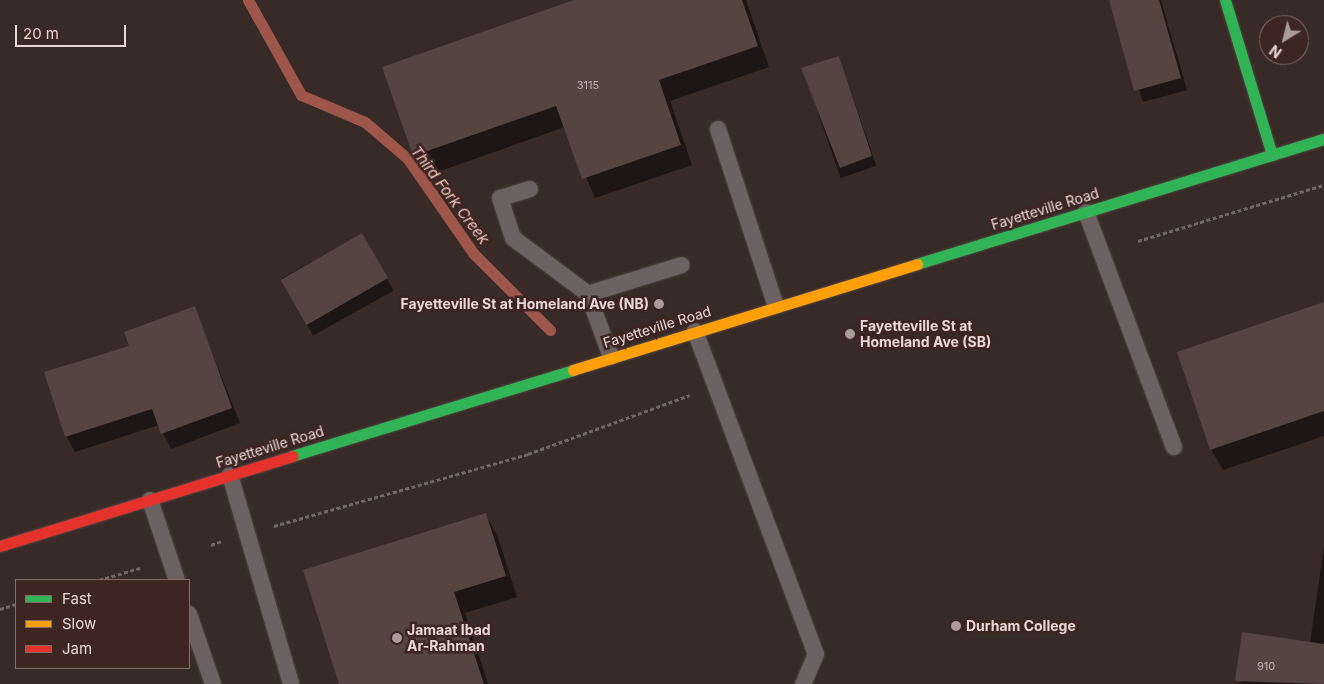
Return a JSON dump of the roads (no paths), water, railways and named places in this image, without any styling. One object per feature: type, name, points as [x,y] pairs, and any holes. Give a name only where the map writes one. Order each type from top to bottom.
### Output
[{"type":"main road","points":[[1225,0],[1272,155]]},
{"type":"main road","name":"Fayetteville Road","points":[[0,546],[1324,139]]},
{"type":"lane","points":[[718,129],[776,306]]},
{"type":"lane","points":[[530,189],[500,198],[513,238],[588,294],[611,357]]},
{"type":"lane","points":[[1086,212],[1174,447]]},
{"type":"lane","points":[[588,294],[682,265]]},
{"type":"lane","points":[[695,331],[816,654],[803,684]]},
{"type":"lane","points":[[230,475],[291,684]]},
{"type":"lane","points":[[150,500],[177,579]]},
{"type":"lane","points":[[190,617],[213,684]]},
{"type":"waterway","name":"Third Fork Creek","points":[[248,0],[301,95],[365,122],[408,159],[473,253],[550,330]]},
{"type":"place","name":"Fayetteville St at Homeland Ave (NB)","points":[[659,304]]},
{"type":"place","name":"Fayetteville St at Homeland Ave (SB)","points":[[850,334]]},
{"type":"place","name":"Durham College","points":[[956,626]]},
{"type":"place","name":"Jamaat Ibad Ar-Rahman","points":[[397,638]]}]
